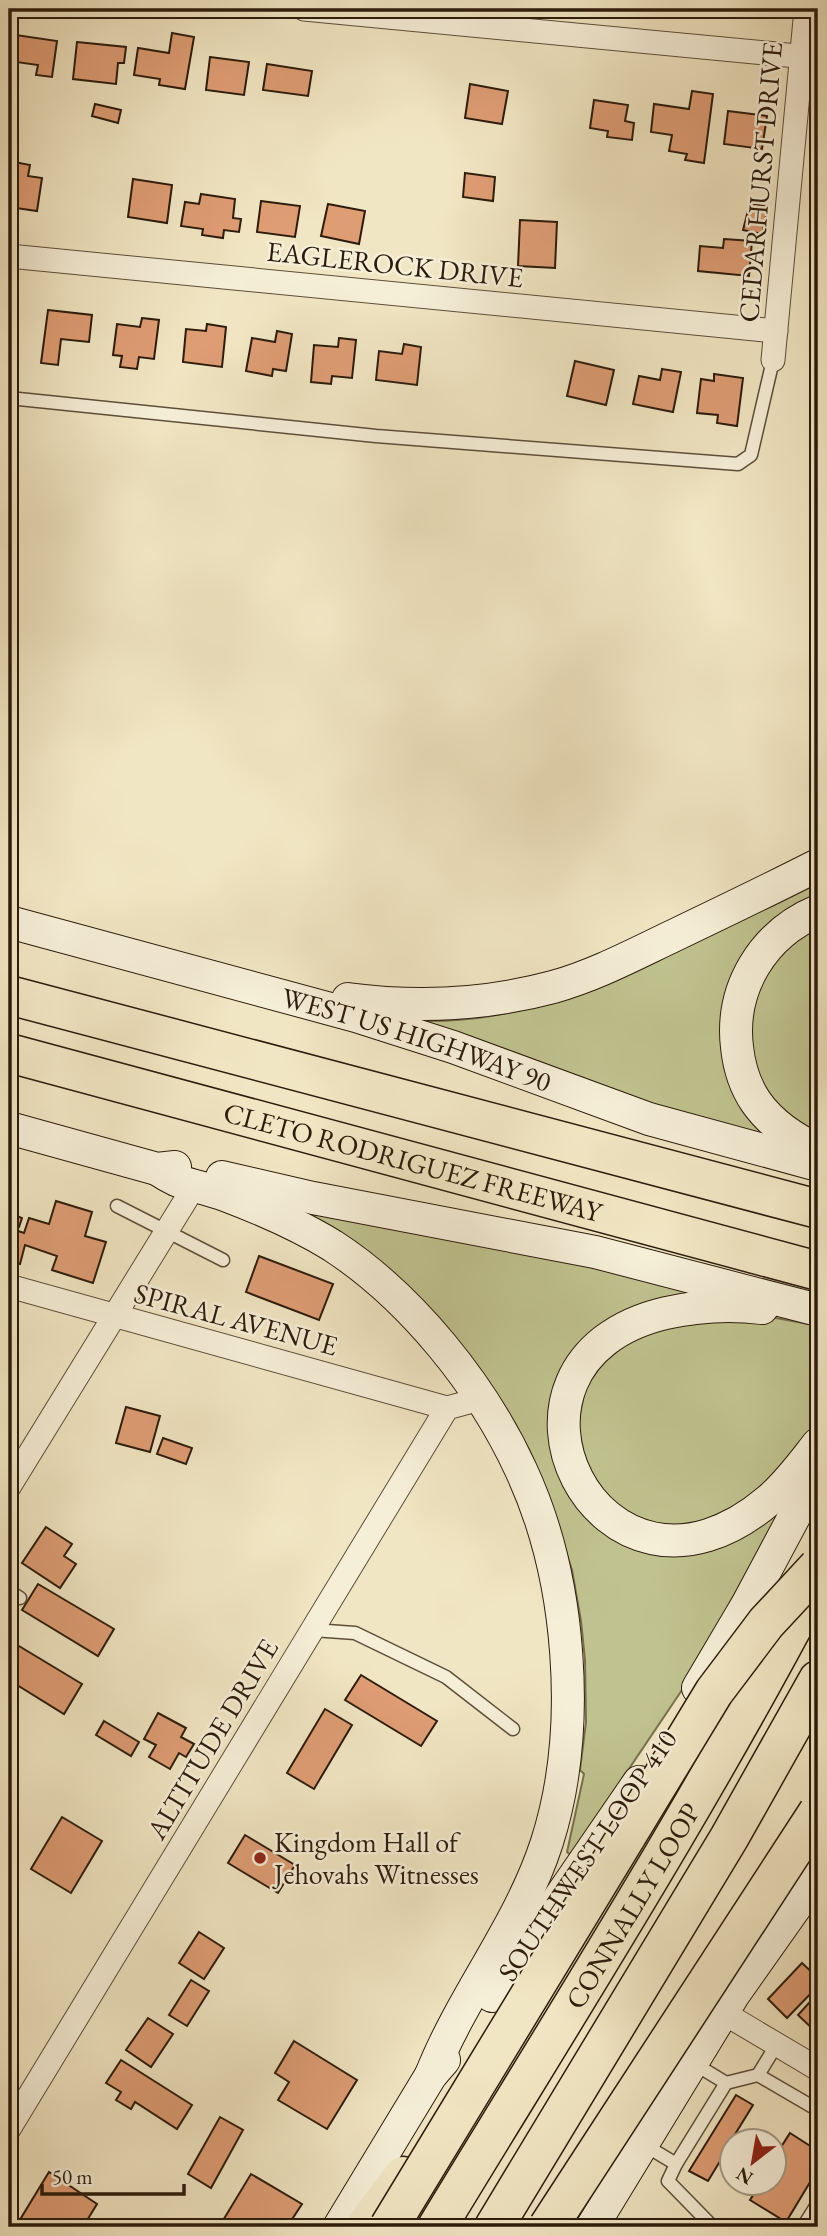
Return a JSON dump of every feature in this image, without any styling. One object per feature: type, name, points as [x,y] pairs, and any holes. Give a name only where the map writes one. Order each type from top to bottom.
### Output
[{"type":"highway","name":"CLETO RODRIGUEZ FREEWAY","points":[[9,995],[818,1209]]},
{"type":"highway","name":"CLETO RODRIGUEZ FREEWAY","points":[[9,1053],[818,1271]]},
{"type":"highway","points":[[389,2227],[709,1698],[766,1623],[818,1567]]},
{"type":"highway","name":"CONNALLY LOOP","points":[[437,2227],[693,1804],[818,1579]]},
{"type":"highway","name":"CONNALLY LOOP","points":[[494,2227],[722,1850],[818,1680]]},
{"type":"highway","points":[[365,2227],[635,1866],[693,1804]]},
{"type":"highway","points":[[548,2227],[818,1812]]},
{"type":"main road","points":[[288,996],[321,995],[386,1003],[431,1004],[487,1000],[552,987],[633,956],[818,865]]},
{"type":"main road","points":[[818,911],[779,935],[759,957],[742,989],[736,1029],[740,1068],[756,1101],[783,1130],[818,1151]]},
{"type":"main road","name":"WEST US HIGHWAY 90","points":[[9,922],[288,996],[422,1037],[649,1119],[818,1165]]},
{"type":"main road","points":[[9,1128],[157,1169],[176,1180],[228,1196],[313,1235],[348,1257],[382,1284],[414,1315],[450,1357],[480,1399],[521,1470],[551,1561],[561,1611],[566,1657],[566,1745],[555,1811],[540,1862],[505,1937],[443,2044],[431,2075]]},
{"type":"main road","points":[[157,1169],[180,1166],[313,1198],[595,1252],[818,1311]]},
{"type":"main road","points":[[818,1311],[798,1315],[753,1307],[708,1307],[660,1315],[628,1326],[600,1345],[577,1374],[566,1406],[564,1434],[575,1476],[585,1493],[603,1512],[632,1531],[675,1540],[713,1534],[752,1513],[785,1485],[818,1444]]},
{"type":"main road","name":"SOUTHWEST LOOP 410","points":[[339,2227],[431,2075],[454,2050],[663,1745],[709,1672],[818,1472]]},
{"type":"main road","points":[[722,2012],[715,2002],[716,1996],[775,1892],[818,1804]]},
{"type":"main road","points":[[592,2227],[722,2012],[818,1875]]},
{"type":"street","points":[[304,9],[810,57]]},
{"type":"street","name":"CEDARHURST DRIVE","points":[[773,360],[810,57],[806,9]]},
{"type":"street","name":"EAGLEROCK DRIVE","points":[[9,256],[775,331]]},
{"type":"street","points":[[9,1487],[195,1185]]},
{"type":"street","name":"SPIRAL AVENUE","points":[[9,1286],[447,1408]]},
{"type":"street","points":[[447,1408],[480,1399]]},
{"type":"street","name":"ALTITUDE DRIVE","points":[[9,2129],[447,1408]]},
{"type":"street","points":[[722,2012],[818,2069]]},
{"type":"lane","points":[[9,398],[376,436],[738,464],[751,455],[773,360]]},
{"type":"lane","points":[[117,1206],[223,1260]]},
{"type":"lane","points":[[313,1630],[355,1633],[446,1678],[513,1729]]},
{"type":"lane","points":[[713,2227],[668,2181],[726,2083],[758,2075],[777,2045]]},
{"type":"lane","points":[[692,2063],[726,2083]]},
{"type":"lane","points":[[758,2075],[818,2110]]},
{"type":"lane","points":[[642,2144],[676,2164]]},
{"type":"lane","points":[[803,2227],[818,2203]]},
{"type":"green space","points":[[818,883],[818,899],[741,961],[759,1125],[767,1140],[701,1122],[422,1021],[493,1016],[562,999],[627,974]]},
{"type":"green space","points":[[818,922],[818,1144],[765,1097],[744,1042],[760,971]]},
{"type":"green space","points":[[316,1214],[595,1267],[687,1290],[686,1296],[641,1307],[618,1317],[581,1346],[574,1499],[725,1543],[753,1528],[778,1508],[780,1512],[682,1690],[571,1855],[567,1852],[584,1774],[580,1770],[586,1722],[585,1660],[572,1570],[544,1485],[312,1220]]},
{"type":"green space","points":[[760,1315],[814,1325],[815,1331],[818,1332],[818,1428],[810,1442],[768,1490],[682,1531],[614,1510],[574,1446],[588,1373],[638,1331]]},
{"type":"building","points":[[172,33],[194,37],[185,89],[159,85],[160,79],[134,75],[138,48],[169,53]]},
{"type":"building","points":[[9,34],[57,41],[52,77],[36,75],[38,65],[9,61]]},
{"type":"building","points":[[77,42],[126,47],[124,63],[118,63],[116,84],[73,79]]},
{"type":"building","points":[[210,57],[249,62],[244,95],[206,90]]},
{"type":"building","points":[[267,64],[312,71],[308,96],[263,90]]},
{"type":"building","points":[[470,84],[508,91],[502,124],[465,118]]},
{"type":"building","points":[[692,91],[713,94],[704,163],[685,160],[687,154],[669,151],[672,135],[651,132],[654,104],[689,109]]},
{"type":"building","points":[[594,100],[628,105],[625,121],[634,123],[632,140],[607,137],[608,131],[590,128]]},
{"type":"building","points":[[95,104],[121,110],[118,123],[92,116]]},
{"type":"building","points":[[728,111],[767,116],[762,149],[724,144]]},
{"type":"building","points":[[9,161],[30,165],[28,176],[42,178],[37,211],[9,207]]},
{"type":"building","points":[[465,173],[495,177],[493,201],[463,197]]},
{"type":"building","points":[[133,179],[172,185],[167,223],[128,217]]},
{"type":"building","points":[[201,194],[235,199],[233,218],[241,219],[239,232],[224,230],[223,238],[202,235],[203,229],[181,226],[185,202],[199,204]]},
{"type":"building","points":[[261,201],[300,206],[295,237],[257,232]]},
{"type":"building","points":[[750,203],[768,207],[762,234],[743,230]]},
{"type":"building","points":[[328,204],[365,211],[359,244],[321,236]]},
{"type":"building","points":[[520,220],[557,222],[555,268],[518,266]]},
{"type":"building","points":[[724,239],[752,241],[749,276],[698,271],[700,246],[723,248]]},
{"type":"building","points":[[48,310],[92,315],[89,342],[61,339],[58,365],[41,363]]},
{"type":"building","points":[[142,318],[159,320],[154,359],[139,357],[137,369],[120,367],[122,356],[113,355],[117,324],[140,327]]},
{"type":"building","points":[[207,324],[226,327],[222,367],[183,362],[186,329],[206,331]]},
{"type":"building","points":[[277,331],[292,334],[286,371],[273,369],[272,376],[246,371],[252,338],[275,342]]},
{"type":"building","points":[[339,338],[356,340],[352,378],[332,376],[331,384],[311,382],[314,345],[338,347]]},
{"type":"building","points":[[404,344],[421,347],[417,385],[376,380],[379,351],[402,354]]},
{"type":"building","points":[[575,361],[614,370],[606,405],[567,396]]},
{"type":"building","points":[[662,369],[681,372],[673,412],[633,404],[639,376],[660,380]]},
{"type":"building","points":[[714,374],[743,378],[737,426],[717,423],[718,415],[697,413],[701,379],[714,381]]},
{"type":"building","points":[[56,1201],[92,1212],[85,1236],[106,1242],[93,1283],[52,1270],[57,1256],[25,1245],[20,1264],[9,1261],[9,1228],[24,1233],[29,1218],[49,1224]]},
{"type":"building","points":[[9,1213],[22,1218],[19,1227],[9,1223]]},
{"type":"building","points":[[259,1256],[333,1284],[319,1320],[246,1292]]},
{"type":"building","points":[[126,1407],[160,1416],[150,1452],[116,1443]]},
{"type":"building","points":[[163,1438],[192,1448],[186,1464],[157,1454]]},
{"type":"building","points":[[46,1527],[72,1544],[64,1556],[76,1564],[60,1588],[22,1563]]},
{"type":"building","points":[[38,1584],[114,1629],[98,1656],[22,1610]]},
{"type":"building","points":[[9,1640],[82,1684],[64,1714],[9,1680]]},
{"type":"building","points":[[361,1675],[437,1721],[421,1746],[345,1700]]},
{"type":"building","points":[[325,1709],[352,1725],[314,1789],[287,1773]]},
{"type":"building","points":[[158,1713],[186,1728],[181,1737],[194,1744],[186,1757],[179,1753],[170,1769],[149,1757],[156,1745],[144,1739]]},
{"type":"building","points":[[104,1721],[139,1742],[131,1756],[96,1735]]},
{"type":"building","points":[[62,1817],[102,1841],[71,1893],[31,1869]]},
{"type":"building","points":[[245,1835],[295,1865],[278,1893],[228,1863]]},
{"type":"building","points":[[199,1932],[224,1948],[204,1979],[179,1963]]},
{"type":"building","points":[[802,1963],[818,1978],[818,1986],[787,2018],[768,1999]]},
{"type":"building","points":[[191,1980],[209,1991],[187,2026],[169,2015]]},
{"type":"building","points":[[818,1993],[818,2034],[798,2015]]},
{"type":"building","points":[[148,2018],[173,2034],[151,2067],[126,2050]]},
{"type":"building","points":[[294,2041],[357,2080],[327,2129],[278,2100],[289,2082],[275,2073]]},
{"type":"building","points":[[121,2060],[192,2105],[177,2129],[135,2102],[131,2109],[116,2100],[121,2092],[106,2083]]},
{"type":"building","points":[[736,2095],[753,2105],[739,2128],[718,2128],[718,2165],[708,2181],[689,2171]]},
{"type":"building","points":[[220,2117],[243,2130],[211,2188],[188,2174]]},
{"type":"building","points":[[790,2133],[818,2151],[818,2169],[786,2222],[750,2200],[788,2198]]},
{"type":"building","points":[[49,2172],[97,2204],[83,2227],[36,2227],[21,2218]]},
{"type":"building","points":[[251,2174],[302,2204],[287,2227],[219,2227]]},
{"type":"place","name":"Kingdom Hall of Jehovahs Witnesses","points":[[260,1858]]}]
